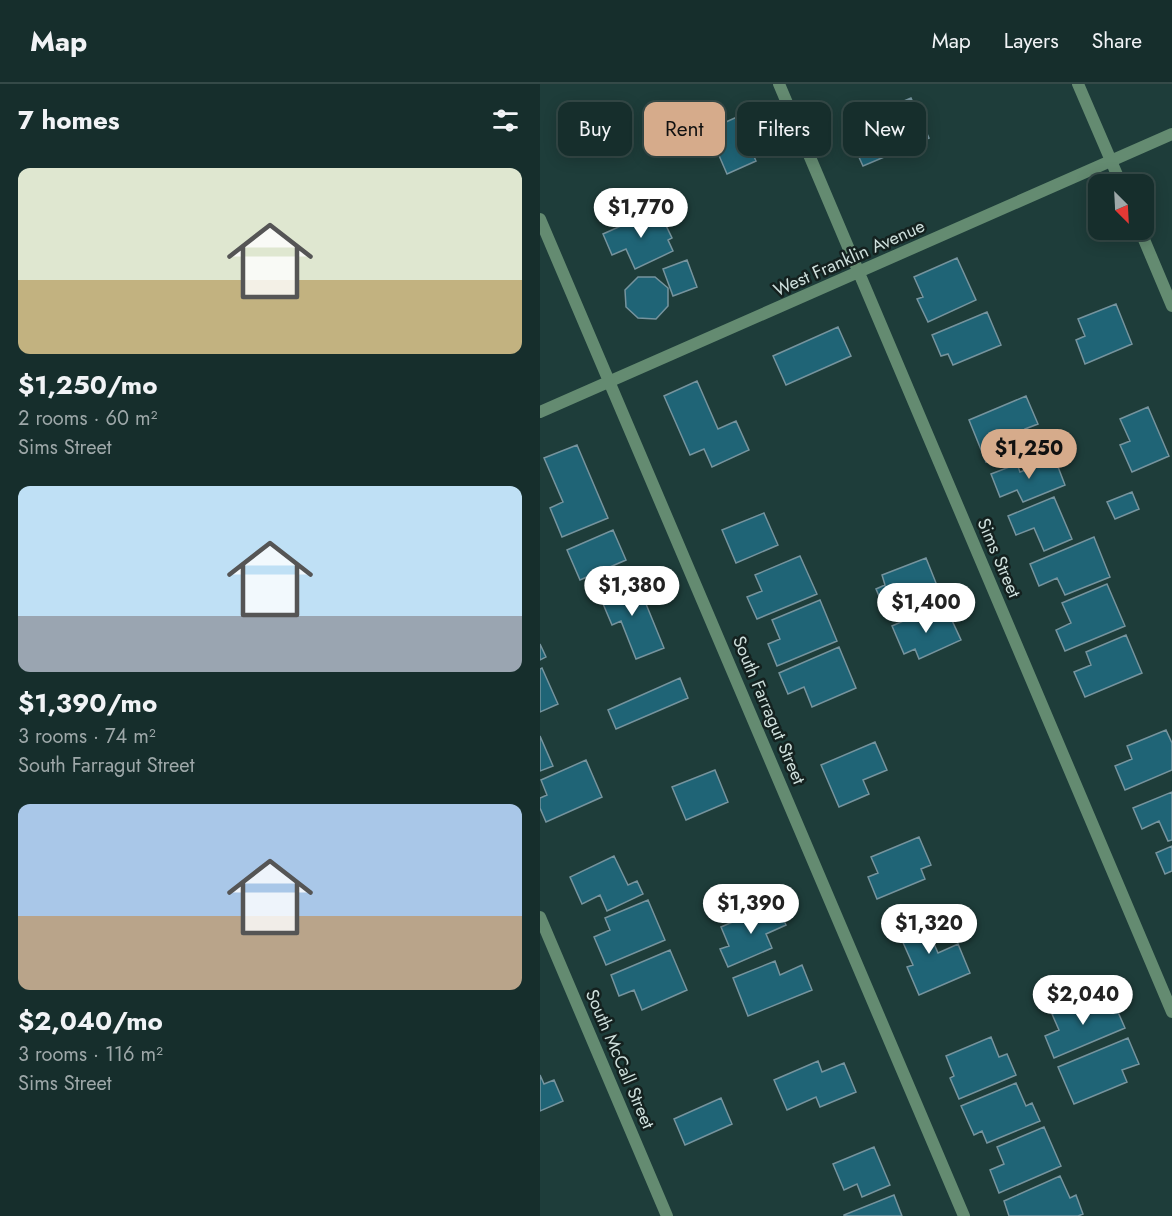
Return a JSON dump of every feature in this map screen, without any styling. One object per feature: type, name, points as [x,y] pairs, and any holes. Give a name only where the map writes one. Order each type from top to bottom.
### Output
[{"type":"street","name":"Sims Street","points":[[779,84],[1172,1012]]},
{"type":"street","points":[[1078,84],[1117,174]]},
{"type":"street","name":"West Franklin Avenue","points":[[540,412],[1172,134]]},
{"type":"street","name":"South Farragut Street","points":[[540,219],[964,1216]]},
{"type":"street","points":[[1144,240],[1172,306]]},
{"type":"street","name":"South McCall Street","points":[[540,917],[667,1216]]},
{"type":"building","points":[[737,117],[737,156],[754,156],[756,161],[727,174],[719,156],[725,156],[725,122]]},
{"type":"building","points":[[858,156],[887,156],[863,166]]},
{"type":"building","points":[[652,212],[654,216],[660,213],[672,238],[668,240],[673,251],[635,269],[626,249],[612,255],[603,234]]},
{"type":"building","points":[[957,258],[976,300],[928,322],[917,299],[923,297],[914,277]]},
{"type":"building","points":[[687,260],[697,287],[673,296],[663,269]]},
{"type":"building","points":[[638,277],[655,277],[668,288],[668,306],[656,319],[638,318],[626,307],[625,290]]},
{"type":"building","points":[[1116,304],[1132,344],[1085,364],[1076,340],[1085,336],[1078,319]]},
{"type":"building","points":[[987,312],[1001,345],[953,365],[948,354],[941,356],[932,335]]},
{"type":"building","points":[[838,327],[851,356],[786,385],[773,356]]},
{"type":"building","points":[[697,381],[718,429],[736,421],[749,450],[712,467],[704,449],[690,455],[664,396]]},
{"type":"building","points":[[1026,396],[1038,424],[1025,429],[1031,443],[986,462],[969,420]]},
{"type":"building","points":[[1148,407],[1169,456],[1132,472],[1120,445],[1130,441],[1120,419]]},
{"type":"building","points":[[577,445],[608,518],[562,537],[550,508],[563,502],[544,458]]},
{"type":"building","points":[[1055,459],[1065,485],[1023,502],[1017,490],[1000,497],[991,474],[1017,464],[1020,472]]},
{"type":"building","points":[[1132,492],[1139,509],[1115,519],[1107,502]]},
{"type":"building","points":[[1054,497],[1072,539],[1044,551],[1034,528],[1016,535],[1008,516]]},
{"type":"building","points":[[764,513],[778,545],[736,563],[722,530]]},
{"type":"building","points":[[613,530],[626,560],[580,580],[567,550]]},
{"type":"building","points":[[1094,537],[1110,577],[1065,595],[1057,578],[1039,586],[1030,564]]},
{"type":"building","points":[[800,556],[817,594],[757,619],[747,597],[762,591],[755,575]]},
{"type":"building","points":[[926,558],[936,583],[921,589],[926,602],[888,617],[876,589],[885,585],[882,575]]},
{"type":"building","points":[[635,577],[664,648],[636,659],[621,621],[612,625],[598,592]]},
{"type":"building","points":[[1107,584],[1125,626],[1065,651],[1056,630],[1071,623],[1062,603]]},
{"type":"building","points":[[820,600],[837,641],[777,666],[768,644],[780,639],[772,620]]},
{"type":"building","points":[[930,609],[935,620],[949,614],[961,640],[919,659],[915,649],[904,654],[892,626]]},
{"type":"building","points":[[1126,635],[1142,673],[1085,697],[1074,672],[1091,665],[1086,652]]},
{"type":"building","points":[[540,644],[546,657],[540,660]]},
{"type":"building","points":[[839,647],[856,688],[812,707],[804,687],[788,694],[779,673]]},
{"type":"building","points":[[542,668],[558,704],[540,712],[540,669]]},
{"type":"building","points":[[680,678],[688,698],[616,729],[608,710]]},
{"type":"building","points":[[1166,730],[1172,743],[1172,770],[1125,790],[1115,766],[1132,759],[1127,746]]},
{"type":"building","points":[[540,736],[553,766],[540,771]]},
{"type":"building","points":[[875,742],[887,770],[863,780],[869,794],[839,807],[821,765]]},
{"type":"building","points":[[586,760],[602,797],[546,822],[540,808],[540,798],[547,795],[541,780]]},
{"type":"building","points":[[715,770],[728,802],[686,820],[672,787]]},
{"type":"building","points":[[1172,792],[1172,840],[1168,841],[1159,821],[1142,829],[1133,808]]},
{"type":"building","points":[[919,837],[931,865],[921,869],[925,879],[877,899],[868,877],[878,873],[871,857]]},
{"type":"building","points":[[1172,846],[1172,871],[1165,874],[1156,853]]},
{"type":"building","points":[[614,856],[628,885],[637,881],[643,894],[607,911],[600,895],[582,904],[570,877]]},
{"type":"building","points":[[648,900],[665,940],[606,965],[594,937],[610,930],[605,918]]},
{"type":"building","points":[[776,903],[786,925],[766,934],[772,948],[728,967],[720,949],[729,946],[721,927]]},
{"type":"building","points":[[919,909],[938,953],[958,944],[970,973],[919,995],[907,967],[913,965],[893,920]]},
{"type":"building","points":[[670,950],[687,990],[642,1010],[634,990],[619,996],[611,975]]},
{"type":"building","points":[[775,961],[780,975],[802,965],[812,990],[748,1016],[733,978]]},
{"type":"building","points":[[1091,998],[1097,1010],[1114,1003],[1125,1028],[1054,1058],[1045,1036],[1059,1030],[1052,1014]]},
{"type":"building","points":[[991,1037],[999,1057],[1007,1054],[1016,1075],[959,1099],[950,1078],[954,1076],[946,1056]]},
{"type":"building","points":[[1128,1038],[1139,1064],[1122,1070],[1127,1082],[1074,1104],[1058,1067]]},
{"type":"building","points":[[818,1061],[822,1072],[844,1063],[856,1092],[820,1107],[816,1097],[787,1110],[774,1080]]},
{"type":"building","points":[[540,1075],[544,1084],[554,1080],[563,1101],[540,1111]]},
{"type":"building","points":[[1016,1083],[1026,1106],[1032,1103],[1040,1121],[987,1143],[982,1131],[974,1135],[961,1106]]},
{"type":"building","points":[[721,1098],[732,1124],[685,1145],[674,1119]]},
{"type":"building","points":[[1044,1127],[1061,1166],[999,1193],[990,1170],[1004,1164],[997,1147]]},
{"type":"building","points":[[874,1147],[890,1185],[862,1197],[857,1184],[844,1190],[833,1164]]},
{"type":"building","points":[[1060,1176],[1070,1198],[1076,1195],[1083,1214],[1078,1216],[1009,1216],[1004,1201]]},
{"type":"building","points":[[894,1195],[902,1216],[844,1216],[844,1215]]}]
